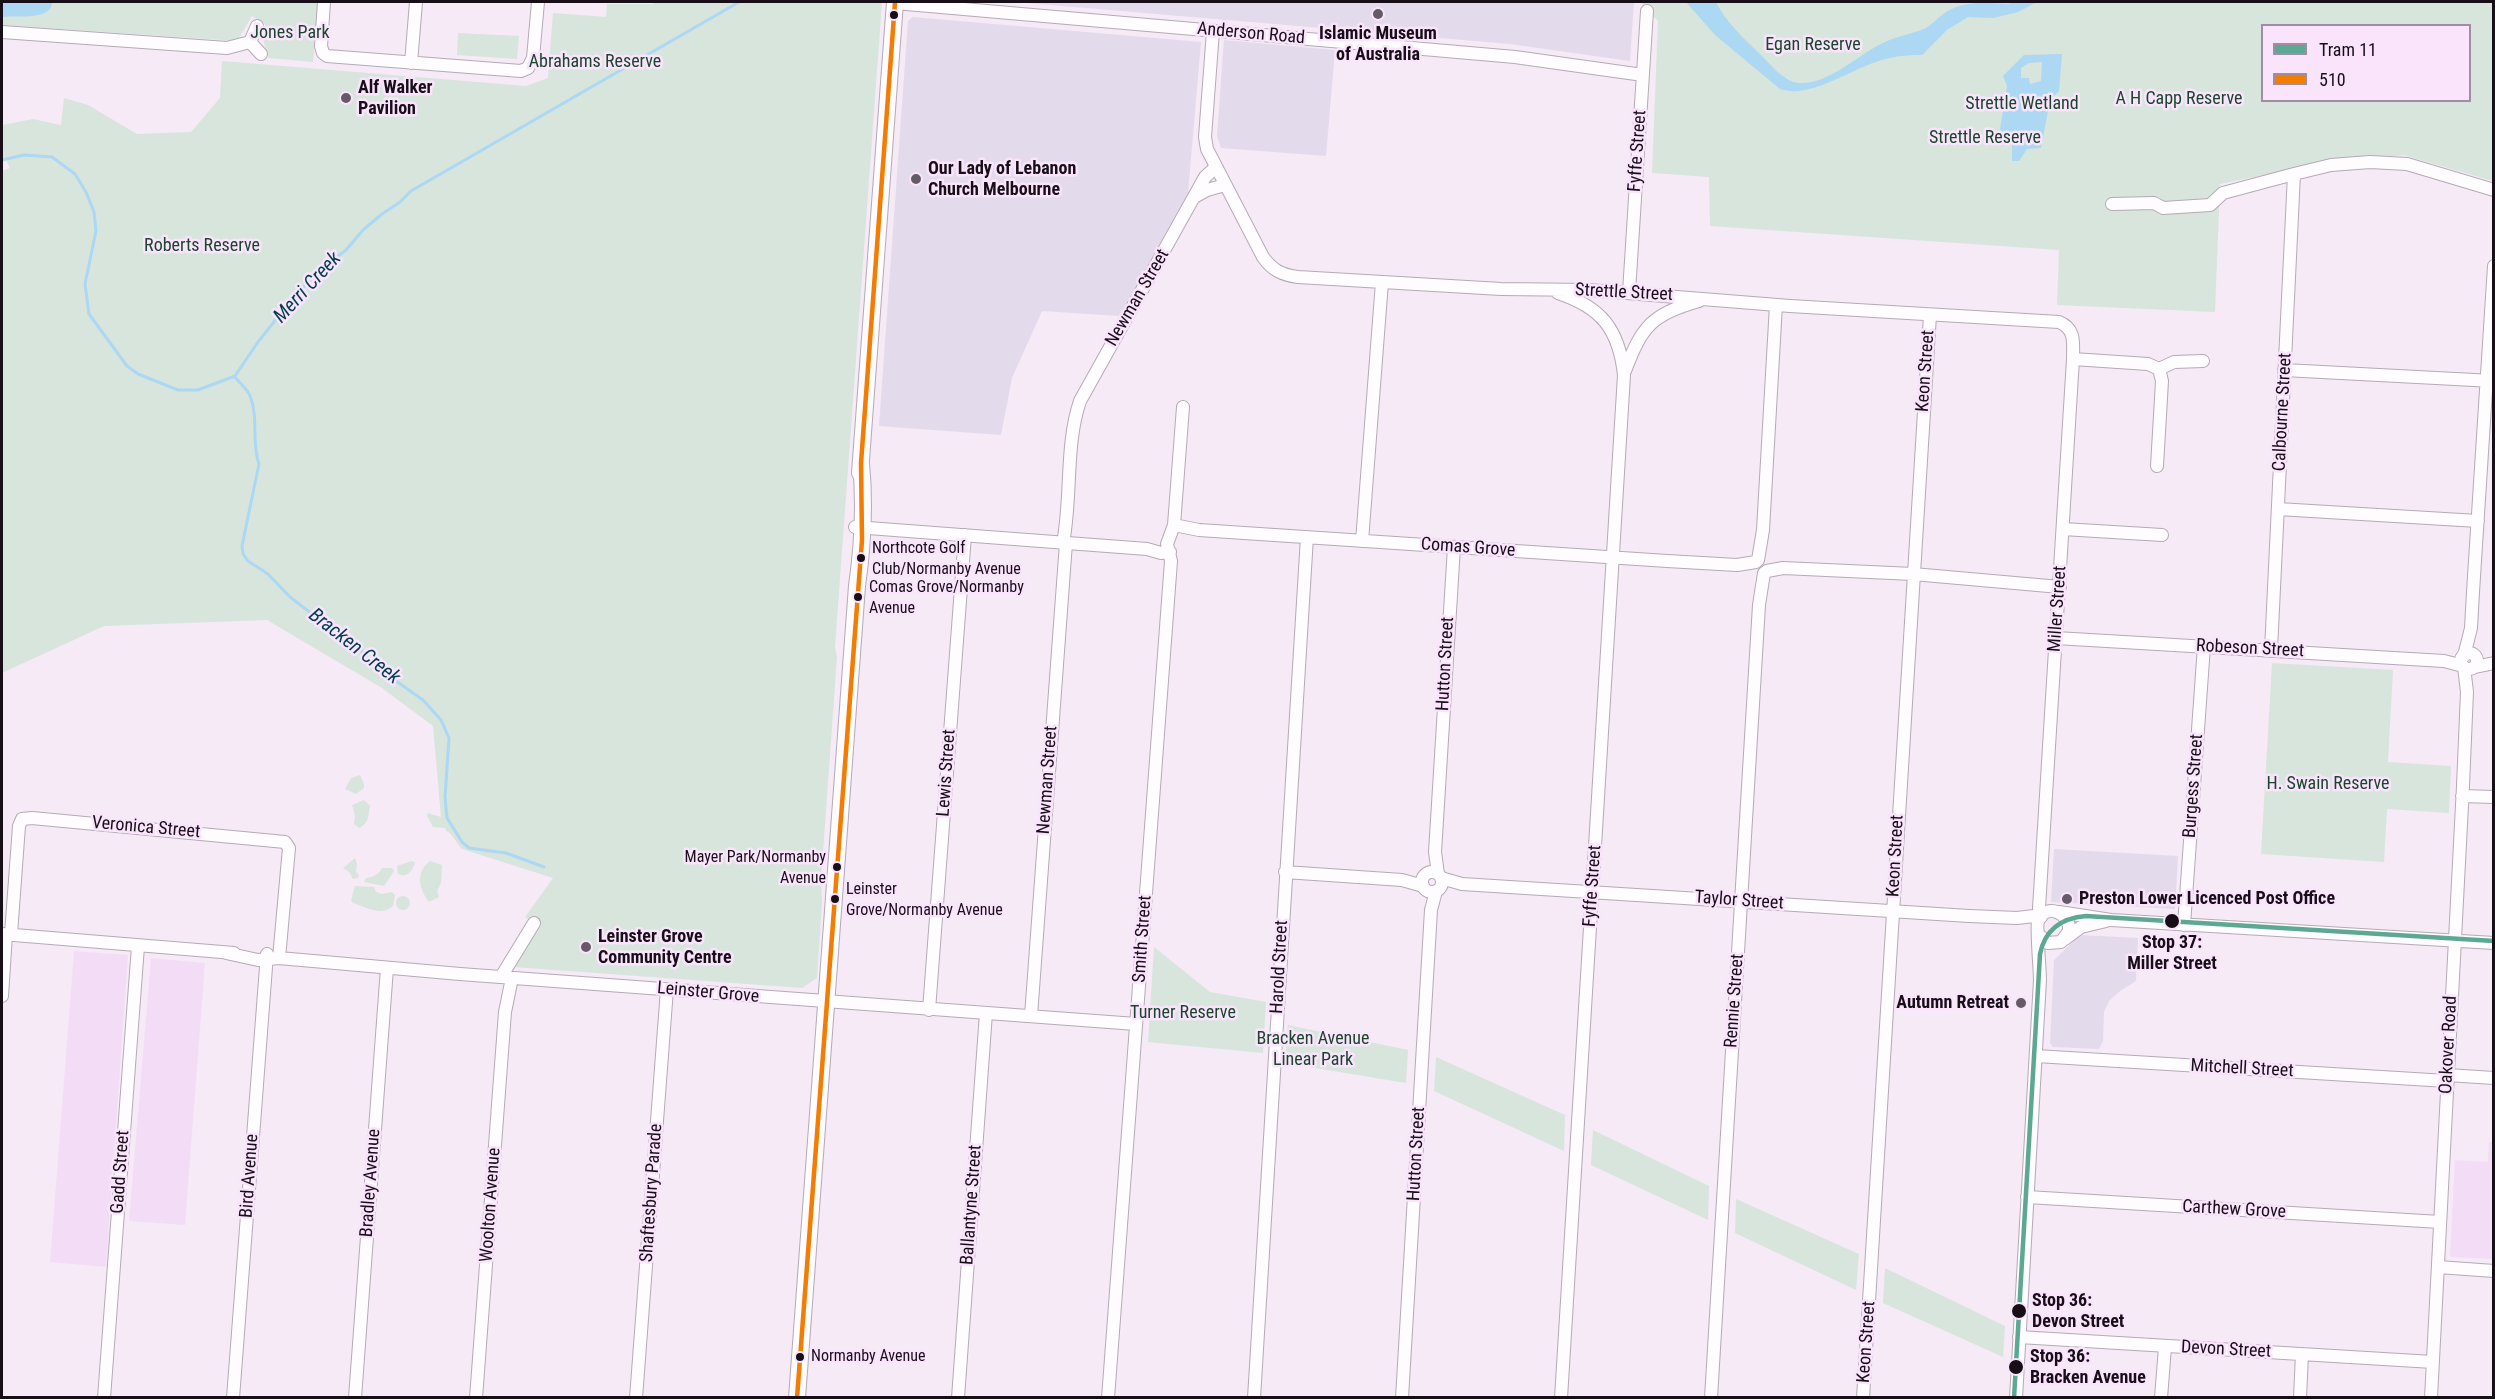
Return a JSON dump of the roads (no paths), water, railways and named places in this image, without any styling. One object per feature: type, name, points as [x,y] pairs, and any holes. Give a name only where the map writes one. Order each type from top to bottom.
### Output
[{"type":"main road","points":[[797,1398],[856,586],[861,463],[895,2]]},
{"type":"street","points":[[324,2],[321,46],[323,53],[332,56],[521,71],[528,68],[533,58],[538,2]]},
{"type":"street","points":[[411,63],[416,2]]},
{"type":"street","name":"Anderson Road","points":[[895,2],[1515,57],[1643,75]]},
{"type":"street","name":"Fyffe Street","points":[[1629,292],[1647,11]]},
{"type":"street","points":[[250,42],[257,26]]},
{"type":"street","points":[[1196,196],[1225,185],[1207,149],[1205,137],[1213,31]]},
{"type":"street","points":[[2,32],[227,48],[250,42]]},
{"type":"street","points":[[250,42],[261,54]]},
{"type":"street","points":[[2112,204],[2154,203],[2163,208],[2210,205],[2223,193],[2331,165],[2370,162],[2407,164],[2493,190]]},
{"type":"street","name":"Newman Street","points":[[1031,1016],[1074,428],[1080,401],[1205,177],[1216,167]]},
{"type":"street","name":"Calbourne Street","points":[[2271,650],[2294,174]]},
{"type":"street","name":"Strettle Street","points":[[1225,185],[1263,257],[1277,271],[1298,277],[1549,291],[1629,292],[1776,305],[2059,322],[2071,330]]},
{"type":"street","name":"Oakover Road","points":[[2431,1398],[2467,692],[2490,381],[2493,266]]},
{"type":"street","points":[[1362,541],[1382,282]]},
{"type":"street","name":"Fyffe Street","points":[[1549,291],[1582,302],[1603,318],[1611,328],[1618,344],[1624,375],[1561,1398]]},
{"type":"street","name":"Fyffe Street","points":[[1624,375],[1633,349],[1647,327],[1665,313],[1707,298]]},
{"type":"street","name":"Rennie Street","points":[[1711,1398],[1776,305]]},
{"type":"street","name":"Keon Street","points":[[1863,1398],[1929,315]]},
{"type":"street","name":"Miller Street","points":[[2016,1398],[2040,980],[2039,908],[2073,359],[2071,330]]},
{"type":"street","points":[[2073,359],[2148,364],[2159,369],[2174,362],[2203,361]]},
{"type":"street","points":[[2157,466],[2162,381],[2159,369]]},
{"type":"street","points":[[2284,370],[2490,381]]},
{"type":"street","name":"Smith Street","points":[[1108,1398],[1169,548],[1177,530],[1183,407]]},
{"type":"street","points":[[2278,509],[2478,521]]},
{"type":"street","points":[[859,527],[1147,549],[1161,553],[1169,548]]},
{"type":"street","points":[[2063,529],[2162,535]]},
{"type":"street","name":"Comas Grove","points":[[1177,530],[1913,574],[2060,587]]},
{"type":"street","name":"Lewis Street","points":[[929,1010],[965,536]]},
{"type":"street","name":"Harold Street","points":[[1254,1398],[1307,537]]},
{"type":"street","name":"Hutton Street","points":[[1402,1398],[1454,547]]},
{"type":"street","name":"Robeson Street","points":[[2056,638],[2493,662]]},
{"type":"street","name":"Burgess Street","points":[[2184,925],[2204,646]]},
{"type":"street","points":[[2462,796],[2493,798]]},
{"type":"street","name":"Veronica Street","points":[[6,934],[21,820],[32,818],[279,840],[287,844]]},
{"type":"street","name":"Bird Avenue","points":[[233,1398],[270,957],[289,848],[287,844]]},
{"type":"street","name":"Taylor Street","points":[[1285,872],[2017,918],[2033,925],[2039,925]]},
{"type":"street","points":[[2042,888],[2046,906],[2064,915],[2069,924],[2069,931],[2062,941]]},
{"type":"street","points":[[2110,920],[2081,927],[2062,941],[2048,943],[2039,925],[2047,912],[2056,911],[2110,920],[2493,943]]},
{"type":"street","points":[[505,977],[534,923]]},
{"type":"street","points":[[2,996],[6,934]]},
{"type":"street","name":"Leinster Grove","points":[[6,934],[226,953],[245,952],[270,957],[387,968],[1136,1024]]},
{"type":"street","name":"Miller Street","points":[[2040,980],[2049,953],[2062,941]]},
{"type":"street","name":"Gadd Street","points":[[105,1398],[138,946]]},
{"type":"street","name":"Bradley Avenue","points":[[355,1398],[387,968]]},
{"type":"street","name":"Woolton Avenue","points":[[476,1398],[505,1012],[505,977]]},
{"type":"street","name":"Shaftesbury Parade","points":[[636,1398],[667,989]]},
{"type":"street","name":"Ballantyne Street","points":[[958,1398],[986,1013]]},
{"type":"street","name":"Mitchell Street","points":[[2036,1056],[2447,1078],[2493,1078]]},
{"type":"street","name":"Carthew Grove","points":[[2027,1197],[2440,1222]]},
{"type":"street","points":[[2438,1267],[2493,1271]]},
{"type":"street","name":"Devon Street","points":[[2019,1337],[2433,1362]]},
{"type":"street","points":[[2161,1398],[2165,1347]]},
{"type":"street","points":[[2300,1398],[2302,1354]]},
{"type":"water","points":[[2,2],[52,2],[50,8],[40,15],[2,17]]},
{"type":"water","points":[[1686,2],[1716,2],[1735,30],[1783,76],[1799,83],[1819,80],[1830,75],[1883,43],[1927,28],[1949,10],[1957,7],[1974,4],[2037,2],[2018,12],[1993,18],[1968,17],[1947,30],[1922,55],[1888,58],[1828,83],[1791,91],[1780,89],[1715,35]]},
{"type":"water","name":"Strettle Wetland","points":[[2062,54],[2059,91],[2050,100],[2041,148],[2027,149],[2019,161],[2012,161],[2012,141],[2000,129],[2007,86],[2003,76],[2024,55]],"holes":[[[2042,62],[2041,81],[2030,84],[2029,78],[2021,78],[2021,68],[2029,63]]]},
{"type":"waterway","name":"Merri Creek","points":[[2,160],[24,155],[52,157],[75,174],[94,212],[96,231],[85,284],[89,314],[127,366],[138,374],[178,390],[198,390],[235,376],[258,342],[293,298],[318,272],[346,250],[363,230],[411,191],[739,2]]},
{"type":"waterway","name":"Bracken Creek","points":[[235,377],[247,391],[253,404],[255,447],[259,464],[242,546],[243,554],[248,561],[268,574],[290,597],[334,631],[354,642],[372,664],[423,700],[441,720],[449,738],[445,797],[447,818],[462,842],[469,848],[506,853],[544,867]]},
{"type":"tram line","name":"11","points":[[2014,1398],[2040,954],[2042,945],[2056,926],[2069,919],[2086,916],[2494,941]]},
{"type":"place","name":"Islamic Museum of Australia","points":[[1378,14]]},
{"type":"place","name":"Alf Walker Pavilion","points":[[346,98]]},
{"type":"place","name":"Our Lady of Lebanon Church Melbourne","points":[[916,179]]},
{"type":"place","name":"Northcote Golf Club/Normanby Avenue","points":[[861,558]]},
{"type":"place","name":"Comas Grove/Normanby Avenue","points":[[858,597]]},
{"type":"place","name":"Mayer Park/Normanby Avenue","points":[[837,867]]},
{"type":"place","name":"Leinster Grove/Normanby Avenue","points":[[835,899]]},
{"type":"place","name":"Preston Lower Licenced Post Office","points":[[2067,899]]},
{"type":"place","name":"Stop 37: Miller Street","points":[[2172,921]]},
{"type":"place","name":"Leinster Grove Community Centre","points":[[586,947]]},
{"type":"place","name":"Autumn Retreat","points":[[2021,1003]]},
{"type":"place","name":"Stop 36: Devon Street","points":[[2019,1311]]},
{"type":"place","name":"Normanby Avenue","points":[[800,1357]]},
{"type":"place","name":"Stop 36: Bracken Avenue","points":[[2016,1367]]},
{"type":"park label","name":"Jones Park","points":[[290,33]]},
{"type":"park label","name":"Egan Reserve","points":[[1813,45]]},
{"type":"park label","name":"Abrahams Reserve","points":[[595,62]]},
{"type":"park label","name":"A H Capp Reserve","points":[[2179,99]]},
{"type":"park label","name":"Strettle Reserve","points":[[1985,138]]},
{"type":"park label","name":"Roberts Reserve","points":[[202,246]]},
{"type":"park label","name":"H. Swain Reserve","points":[[2328,784]]},
{"type":"park label","name":"Turner Reserve","points":[[1183,1013]]},
{"type":"park label","name":"Bracken Avenue Linear Park","points":[[1313,1049]]}]
